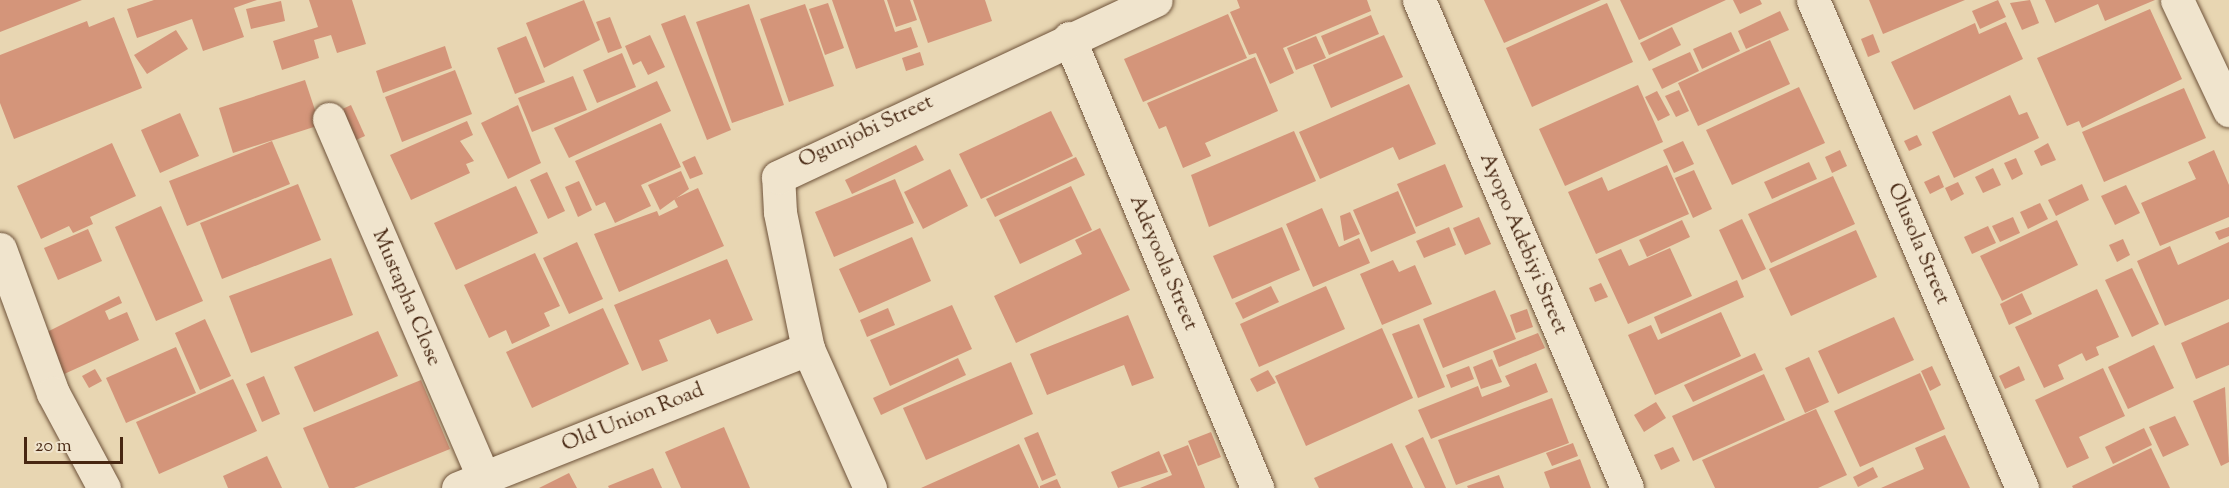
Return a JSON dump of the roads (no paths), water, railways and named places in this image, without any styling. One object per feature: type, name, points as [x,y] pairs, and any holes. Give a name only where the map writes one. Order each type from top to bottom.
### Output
[{"type":"street","name":"Ogunjobi Street","points":[[870,488],[808,349],[780,212],[777,186],[783,171],[1156,0]]},
{"type":"street","name":"Ayopo Adebiyi Street","points":[[1419,0],[1627,488]]},
{"type":"street","name":"Olusola Street","points":[[1814,0],[2022,488]]},
{"type":"street","points":[[2181,1],[2229,110]]},
{"type":"street","name":"Adeyoola Street","points":[[1070,38],[1257,488]]},
{"type":"street","name":"Mustapha Close","points":[[329,119],[470,483]]},
{"type":"street","points":[[0,249],[53,393],[104,488]]},
{"type":"street","name":"Old Union Road","points":[[470,483],[808,349]]}]
